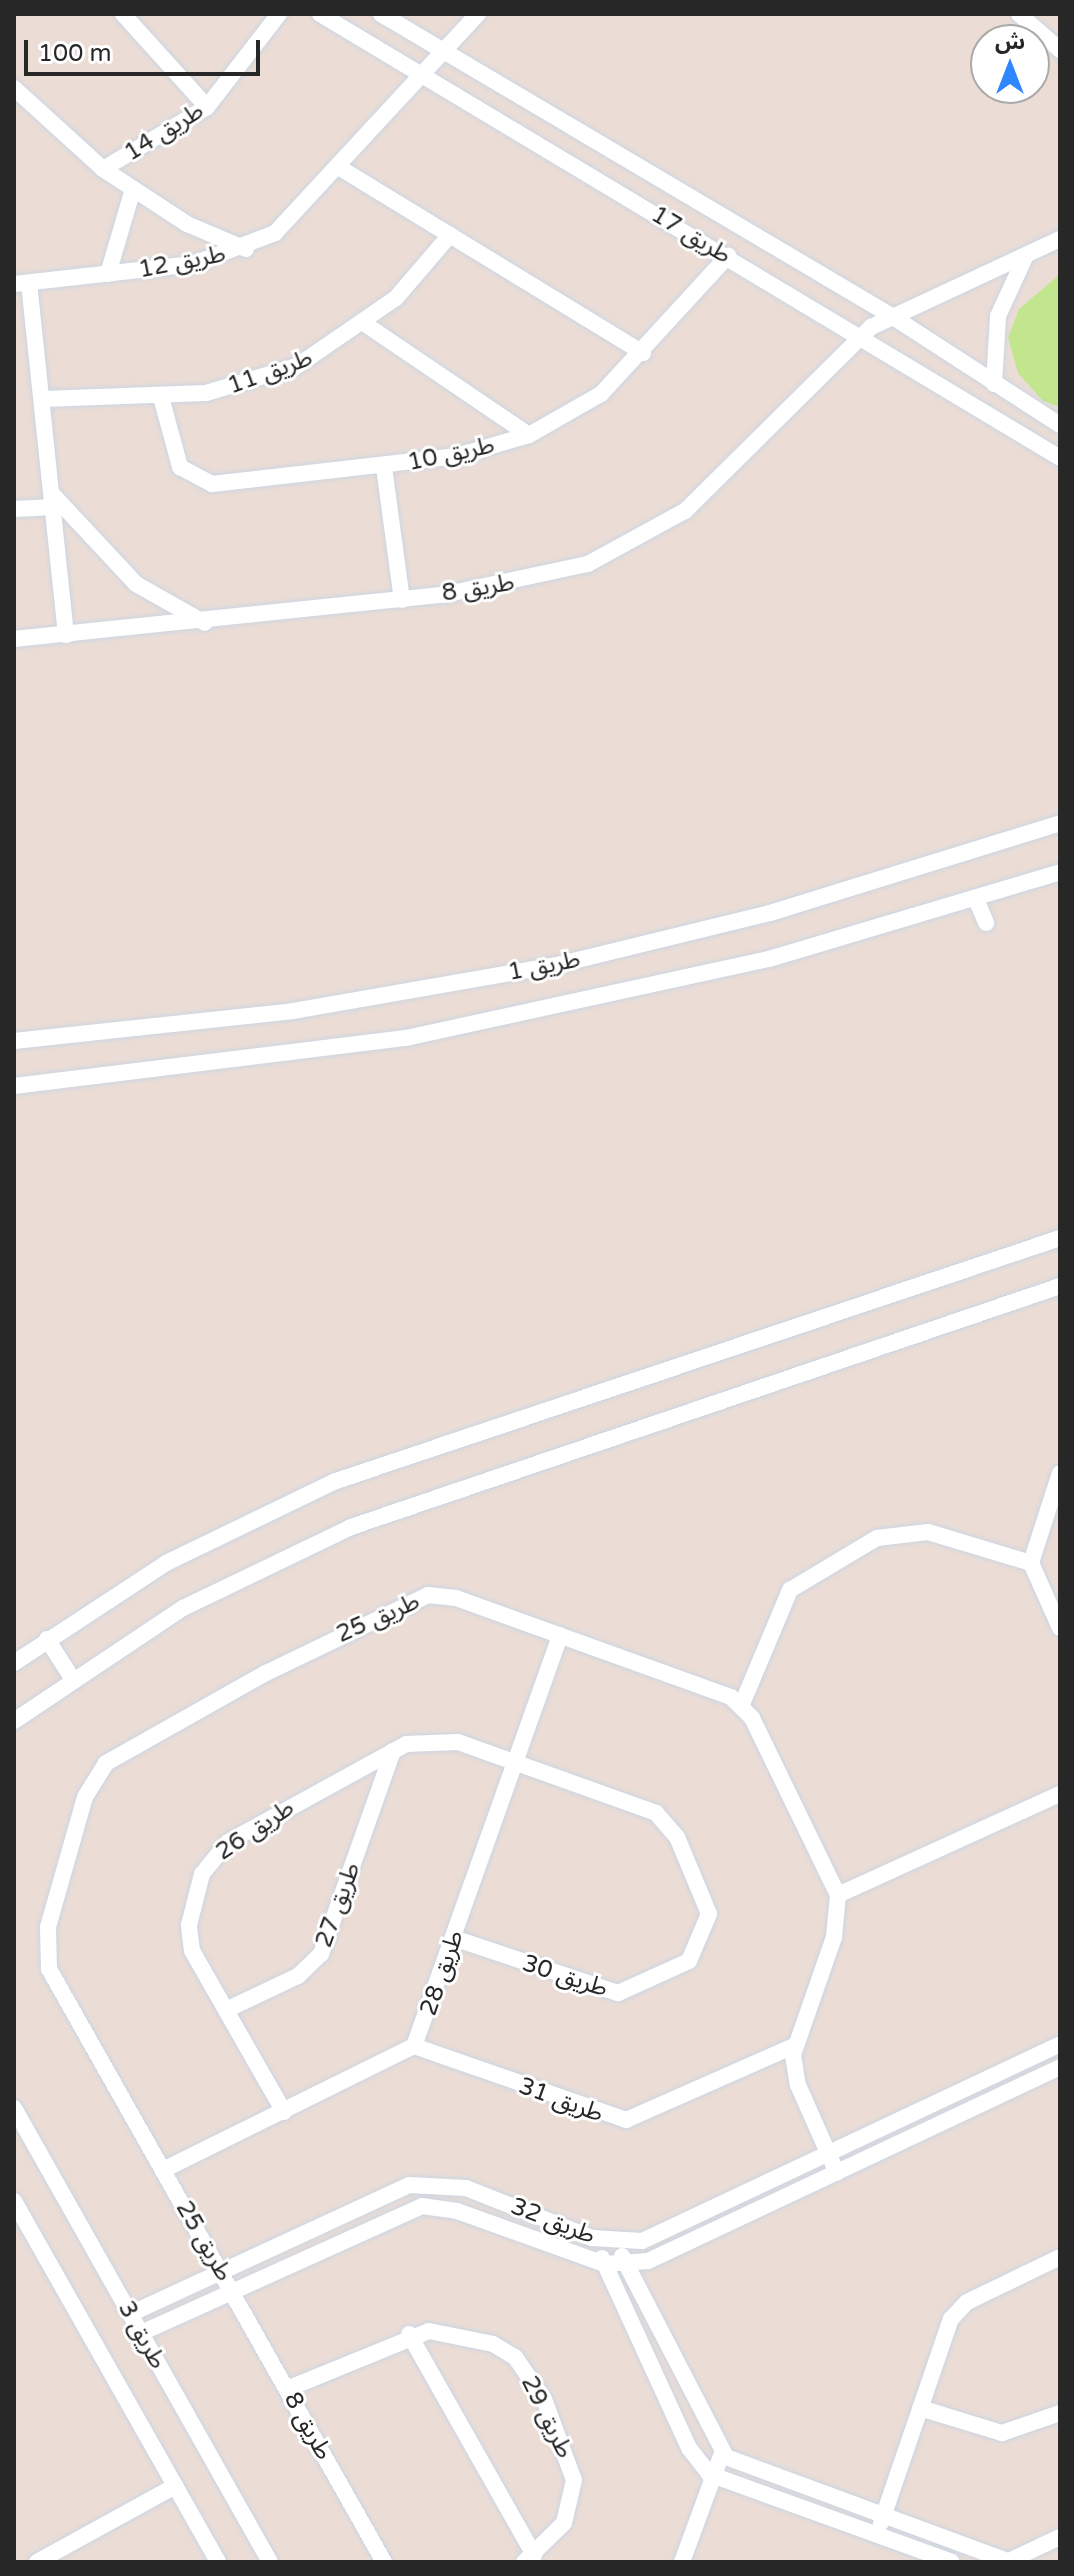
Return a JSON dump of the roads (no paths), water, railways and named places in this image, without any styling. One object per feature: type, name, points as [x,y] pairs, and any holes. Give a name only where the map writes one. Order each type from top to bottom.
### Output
[{"type":"street","points":[[123,14],[207,107]]},
{"type":"street","name":"طريق 14","points":[[103,169],[207,107],[279,14]]},
{"type":"street","name":"طريق 17","points":[[320,14],[728,256],[855,338],[1060,458]]},
{"type":"street","name":"طريق 17","points":[[381,14],[890,315],[1060,425]]},
{"type":"street","name":"طريق 12","points":[[22,284],[108,274],[246,249],[301,212],[478,14]]},
{"type":"street","points":[[1019,14],[1060,50]]},
{"type":"street","points":[[14,88],[103,169],[133,189],[246,249]]},
{"type":"street","points":[[340,168],[643,353]]},
{"type":"street","points":[[108,274],[133,189]]},
{"type":"street","name":"طريق 11","points":[[43,399],[161,397],[268,378],[365,324],[450,235]]},
{"type":"street","name":"طريق 8","points":[[14,639],[207,624],[402,600],[564,572],[655,532],[725,474],[855,338],[890,315],[1060,239]]},
{"type":"street","points":[[994,384],[998,316],[1026,255]]},
{"type":"street","name":"طريق 10","points":[[161,397],[176,459],[212,484],[384,467],[529,435],[601,394],[643,353],[728,256]]},
{"type":"street","points":[[22,284],[43,399],[66,635]]},
{"type":"street","points":[[365,324],[529,435]]},
{"type":"street","points":[[384,467],[402,600]]},
{"type":"street","points":[[14,509],[54,502]]},
{"type":"street","points":[[54,502],[136,584],[207,624]]},
{"type":"street","name":"طريق 1","points":[[14,1041],[293,1011],[561,964],[770,913],[1060,823]]},
{"type":"street","name":"طريق 1","points":[[14,1086],[406,1038],[769,959],[1060,872]]},
{"type":"street","points":[[976,899],[986,923]]},
{"type":"street","points":[[14,1663],[189,1550],[336,1481],[1060,1238]]},
{"type":"street","points":[[14,1721],[72,1678],[223,1586],[373,1518],[1060,1286]]},
{"type":"street","points":[[1060,1473],[1031,1563],[1060,1628]]},
{"type":"street","points":[[837,2173],[798,2085],[794,2046],[834,1937],[838,1895],[742,1704],[790,1590],[877,1538],[928,1532],[1031,1563]]},
{"type":"street","name":"طريق 25","points":[[233,2290],[163,2170],[46,1955],[85,1797],[97,1772],[170,1725],[414,1598],[456,1598],[742,1704]]},
{"type":"street","name":"طريق 28","points":[[163,2170],[414,2046],[560,1635]]},
{"type":"street","points":[[47,1639],[72,1678]]},
{"type":"street","name":"طريق 26","points":[[284,2112],[190,1942],[206,1864],[228,1842],[393,1751],[446,1739],[516,1761]]},
{"type":"street","name":"طريق 27","points":[[226,2010],[315,1963],[393,1751]]},
{"type":"street","name":"طريق 30","points":[[454,1938],[618,1993],[675,1971],[705,1937],[707,1902],[665,1819],[516,1761]]},
{"type":"street","points":[[838,1895],[1060,1794]]},
{"type":"street","name":"طريق 32","points":[[130,2314],[372,2197],[428,2183],[466,2188],[592,2238],[615,2243],[658,2236],[1060,2044]]},
{"type":"street","name":"طريق 31","points":[[414,2046],[626,2120],[794,2046]]},
{"type":"street","name":"طريق 32","points":[[141,2333],[422,2206],[457,2211],[604,2264],[626,2265],[666,2254],[1060,2067]]},
{"type":"street","name":"طريق 3","points":[[14,2108],[270,2562]]},
{"type":"street","name":"طريق 3","points":[[14,2201],[218,2562]]},
{"type":"street","points":[[592,2238],[689,2448],[713,2477],[952,2562]]},
{"type":"street","points":[[615,2243],[722,2453],[740,2466],[1009,2562],[1060,2537]]},
{"type":"street","points":[[876,2536],[958,2310],[1059,2259]]},
{"type":"street","name":"طريق 8","points":[[233,2290],[384,2562]]},
{"type":"street","name":"طريق 29","points":[[287,2389],[409,2334],[449,2332],[493,2344],[532,2376],[574,2480],[569,2512],[529,2559]]},
{"type":"street","points":[[409,2334],[529,2559]]},
{"type":"street","points":[[920,2408],[1002,2433],[1060,2413]]},
{"type":"street","points":[[682,2562],[722,2453]]},
{"type":"street","points":[[37,2562],[68,2555],[175,2486]]}]
